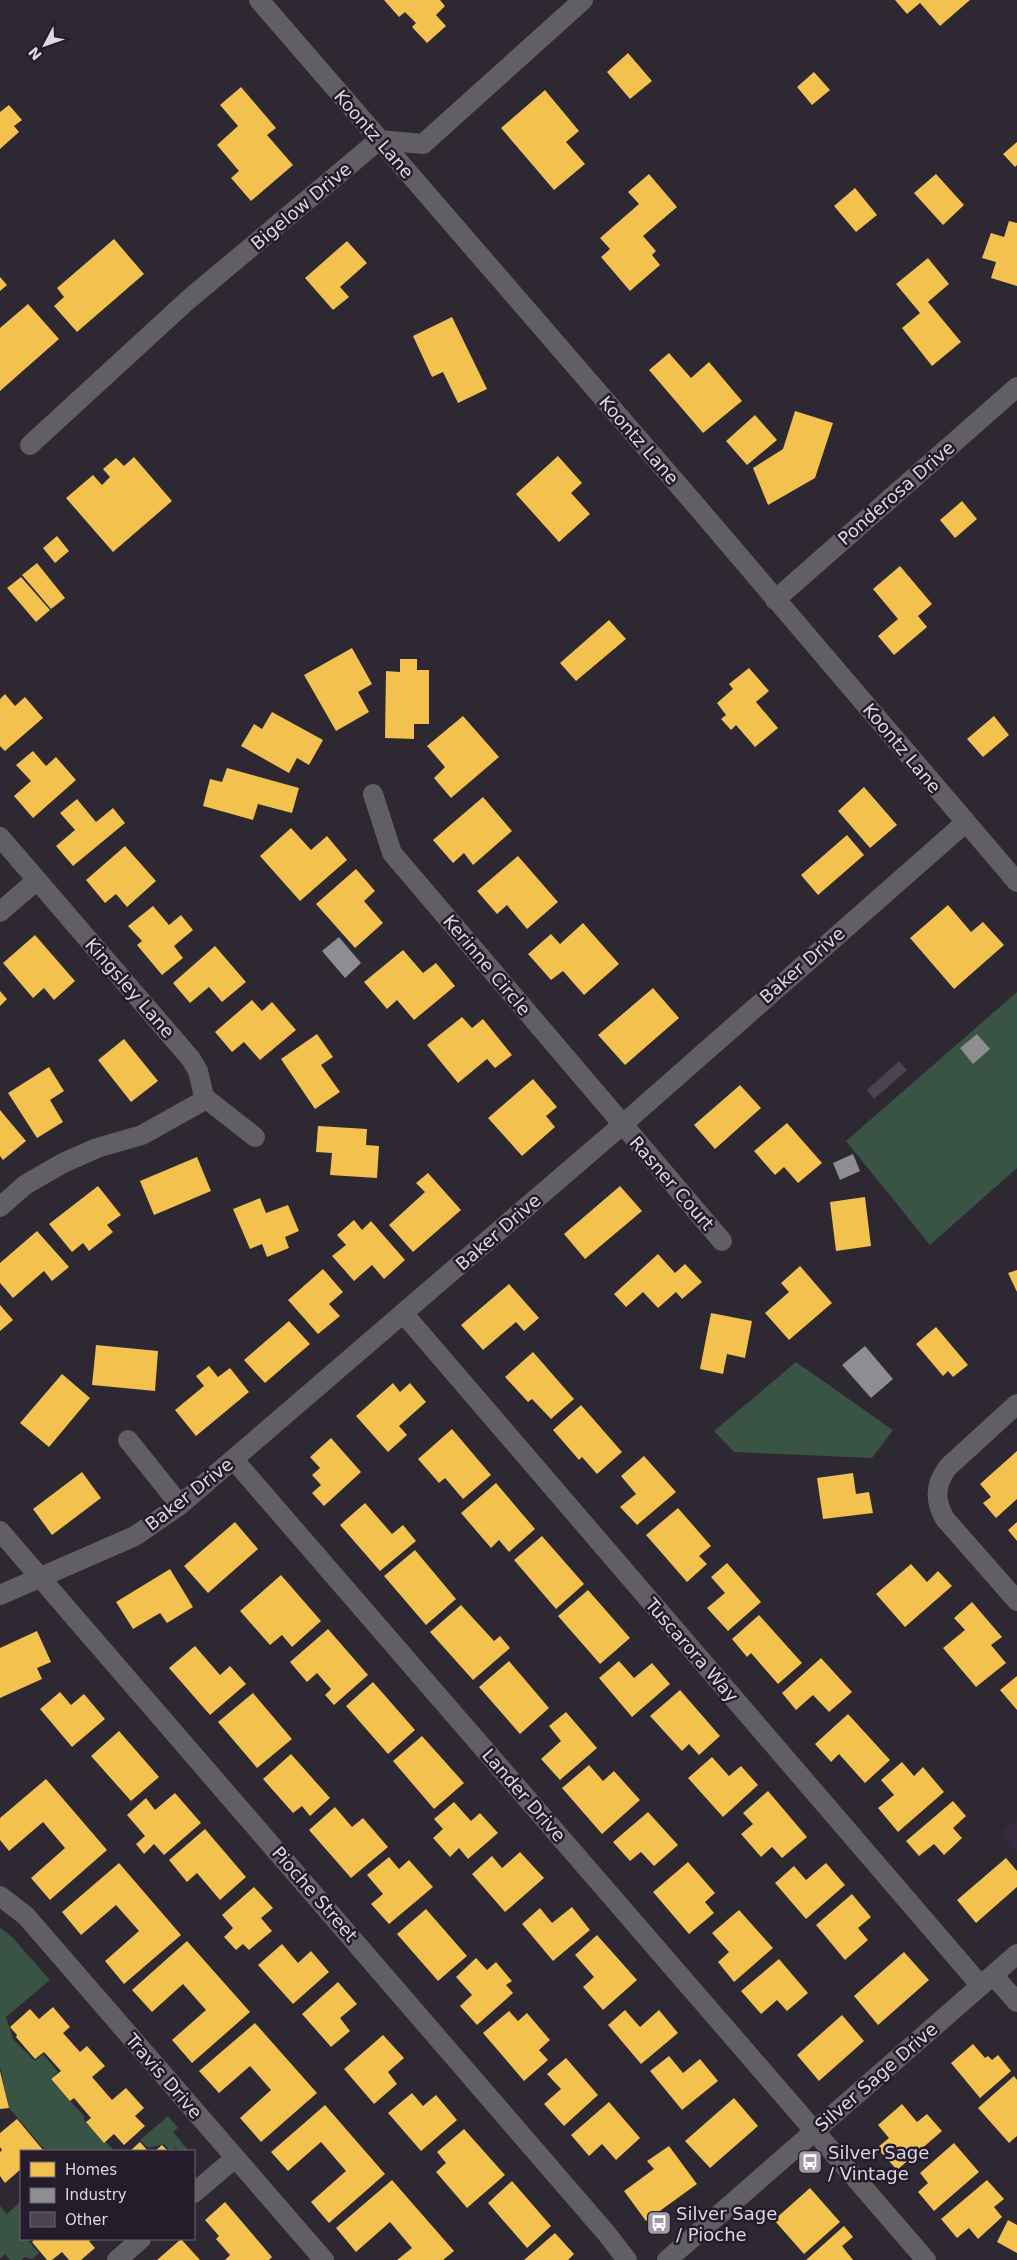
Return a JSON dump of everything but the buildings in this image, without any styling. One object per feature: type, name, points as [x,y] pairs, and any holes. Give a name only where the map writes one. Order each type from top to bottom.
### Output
[{"type":"street","name":"Koontz Lane","points":[[259,0],[693,502],[1017,882]]},
{"type":"street","points":[[379,140],[422,144],[583,0]]},
{"type":"street","name":"Bigelow Drive","points":[[30,445],[189,299],[379,140]]},
{"type":"street","name":"Ponderosa Drive","points":[[775,600],[1017,387]]},
{"type":"street","name":"Kerinne Circle","points":[[373,794],[392,853],[622,1125]]},
{"type":"street","name":"Baker Drive","points":[[0,1595],[41,1579],[135,1536],[180,1505],[622,1125],[965,823]]},
{"type":"street","name":"Kingsley Lane","points":[[0,837],[191,1059],[198,1071],[204,1097]]},
{"type":"street","points":[[0,912],[37,880]]},
{"type":"street","points":[[0,1207],[25,1185],[63,1162],[97,1148],[142,1135],[201,1102],[204,1097],[255,1137]]},
{"type":"street","name":"Rasner Court","points":[[622,1125],[722,1241]]},
{"type":"street","name":"Tuscarora Way","points":[[403,1313],[987,1980],[1017,2002]]},
{"type":"street","points":[[1017,1404],[948,1467],[941,1476],[937,1493],[938,1507],[944,1519],[1017,1601]]},
{"type":"street","points":[[128,1440],[180,1505]]},
{"type":"street","name":"Lander Drive","points":[[234,1460],[926,2260]]},
{"type":"street","name":"Pioche Street","points":[[0,1531],[341,1924],[607,2234],[627,2260]]},
{"type":"street","name":"Travis Drive","points":[[0,1896],[26,1916],[324,2260]]},
{"type":"street","name":"Silver Sage Drive","points":[[667,2260],[1017,1954]]},
{"type":"street","points":[[195,2192],[235,2158]]},
{"type":"street","points":[[117,2260],[140,2240]]},
{"type":"shaded area","points":[[1017,1819],[1017,1854],[1000,1834]]},
{"type":"green space","points":[[1017,992],[1017,1168],[930,1245],[846,1141]]},
{"type":"green space","points":[[796,1362],[893,1430],[872,1458],[734,1452],[714,1431]]},
{"type":"green space","points":[[0,1927],[13,1938],[50,1980],[6,2017],[13,2039],[35,2061],[43,2054],[58,2072],[50,2079],[84,2116],[84,2120],[114,2150],[43,2150],[9,2108],[0,2067]]},
{"type":"green space","points":[[168,2116],[178,2128],[173,2132],[188,2150],[178,2150],[176,2148],[169,2150],[164,2144],[148,2148],[140,2140]]},
{"type":"green space","points":[[20,2202],[20,2240],[28,2240],[39,2253],[32,2259],[25,2257],[21,2260],[10,2260],[5,2254],[0,2259],[0,2206],[7,2214]]},
{"type":"place","name":"Silver Sage / Vintage","points":[[810,2162]]},
{"type":"place","name":"Silver Sage / Pioche","points":[[659,2223]]}]
